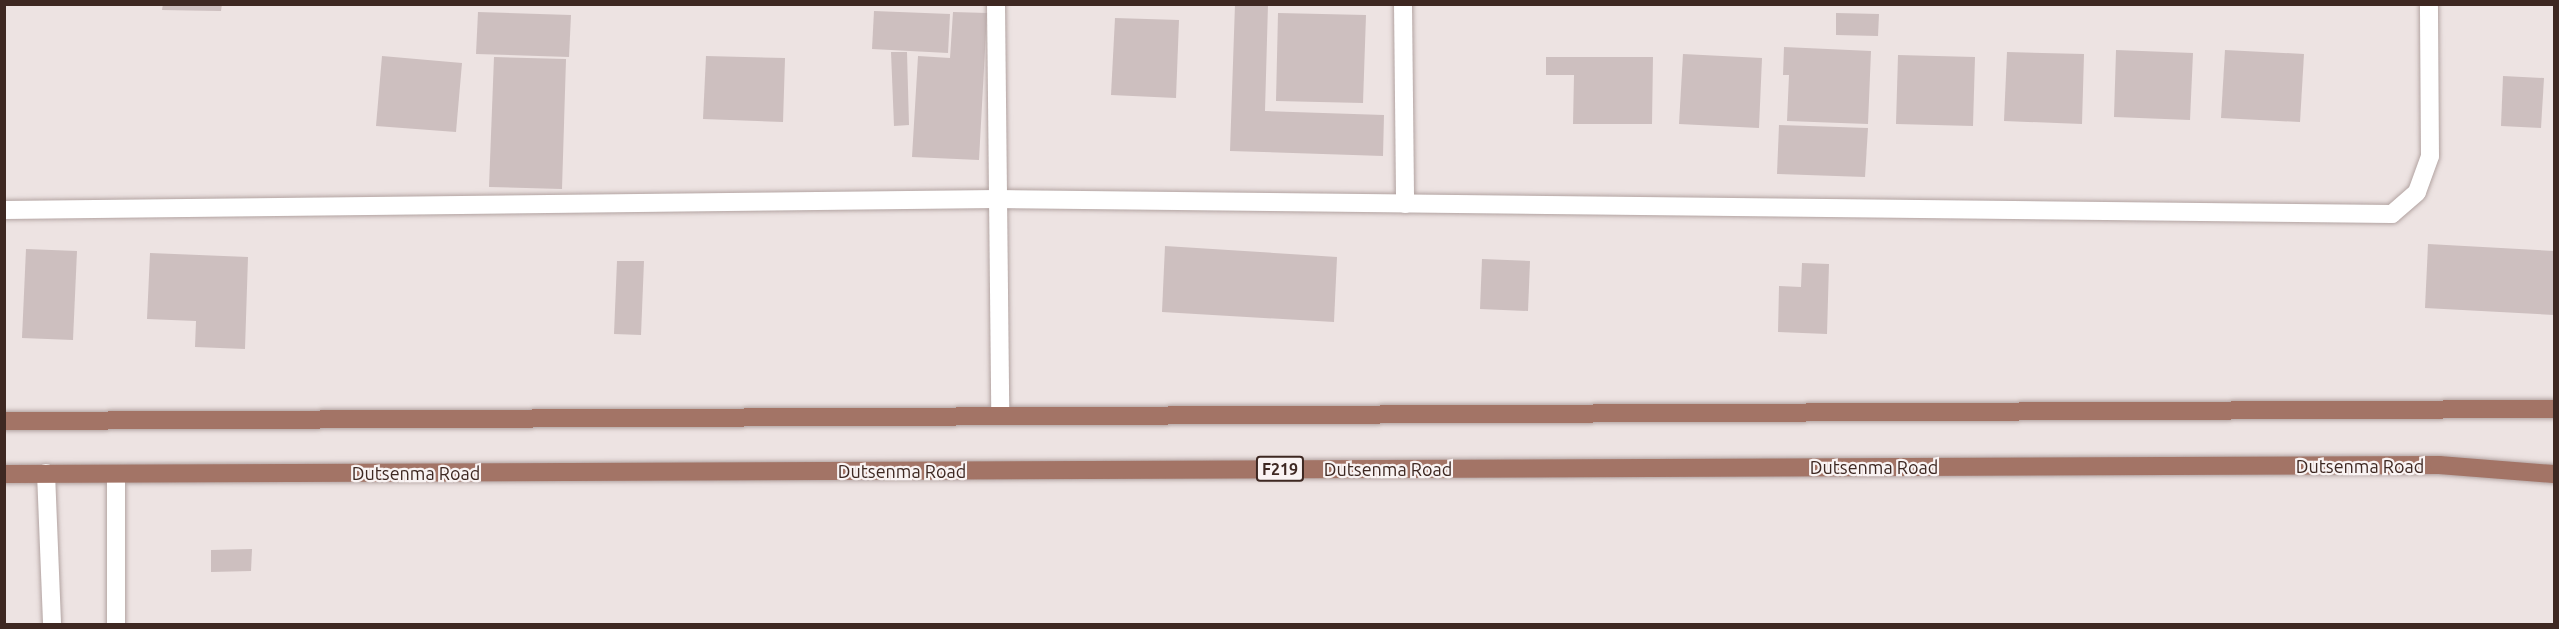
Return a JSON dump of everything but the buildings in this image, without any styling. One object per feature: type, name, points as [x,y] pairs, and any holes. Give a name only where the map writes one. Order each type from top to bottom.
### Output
[{"type":"main road","points":[[4,421],[2554,409]]},
{"type":"main road","name":"Dutsenma Road","points":[[4,474],[2439,465],[2554,474]]},
{"type":"street","points":[[996,4],[1000,416]]},
{"type":"street","points":[[1403,4],[1406,204]]},
{"type":"street","points":[[4,210],[997,200],[2392,214],[2417,192],[2430,156],[2428,4]]},
{"type":"street","points":[[46,474],[52,624]]},
{"type":"street","points":[[116,474],[116,624]]}]
